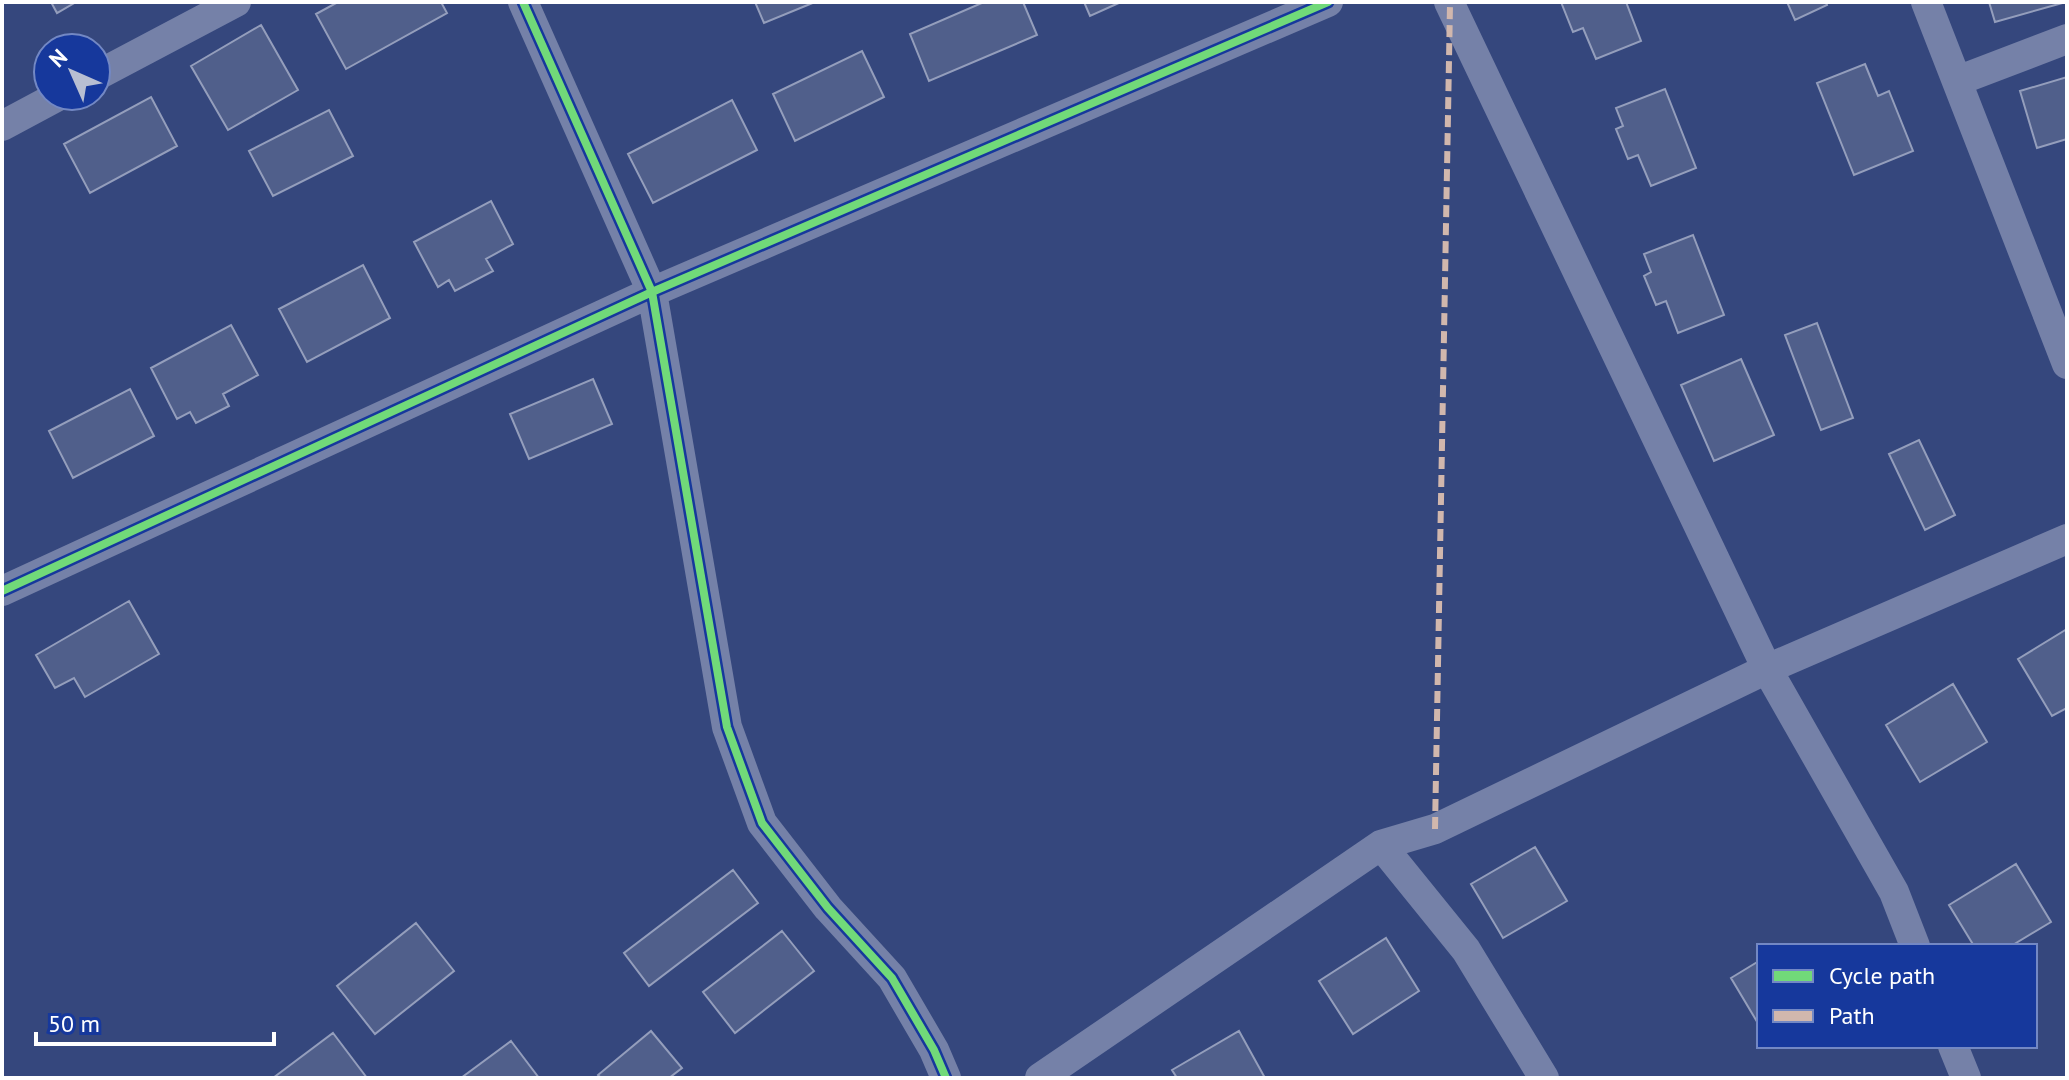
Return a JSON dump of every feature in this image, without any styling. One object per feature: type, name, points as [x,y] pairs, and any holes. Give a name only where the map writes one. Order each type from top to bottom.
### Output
[{"type":"street","points":[[112,68],[236,2]]},
{"type":"street","points":[[523,2],[652,292],[727,727],[762,823],[828,908],[892,978],[934,1050],[946,1078]]},
{"type":"street","points":[[2,591],[652,292],[1328,2]]},
{"type":"street","points":[[1449,2],[1767,669],[1894,892],[1914,944]]},
{"type":"street","points":[[1926,2],[2067,364]]},
{"type":"street","points":[[1957,81],[2067,39]]},
{"type":"street","points":[[2,126],[32,110]]},
{"type":"street","points":[[1040,1078],[1381,845],[1435,829],[1767,669],[2067,539]]},
{"type":"street","points":[[1381,845],[1466,950],[1544,1078]]},
{"type":"street","points":[[1954,1048],[1966,1078]]},
{"type":"building","points":[[51,2],[76,2],[57,13]]},
{"type":"building","points":[[338,2],[441,2],[447,13],[346,69],[316,14]]},
{"type":"building","points":[[755,2],[815,2],[764,23]]},
{"type":"building","points":[[984,2],[1023,2],[1037,35],[929,81],[910,34]]},
{"type":"building","points":[[1084,2],[1121,2],[1090,16]]},
{"type":"building","points":[[1561,2],[1626,2],[1641,41],[1596,59],[1583,28],[1573,32]]},
{"type":"building","points":[[1787,2],[1826,2],[1827,5],[1795,20]]},
{"type":"building","points":[[1989,2],[2066,2],[1995,22]]},
{"type":"building","points":[[261,25],[298,90],[228,130],[191,66]]},
{"type":"building","points":[[862,51],[884,97],[795,141],[773,94]]},
{"type":"building","points":[[1865,64],[1878,96],[1889,91],[1913,151],[1854,175],[1817,83]]},
{"type":"building","points":[[2067,77],[2067,139],[2037,148],[2020,91]]},
{"type":"building","points":[[1665,89],[1696,168],[1651,186],[1638,155],[1628,159],[1616,129],[1623,126],[1616,108]]},
{"type":"building","points":[[151,97],[177,146],[90,193],[64,144]]},
{"type":"building","points":[[732,100],[757,150],[653,203],[628,154]]},
{"type":"building","points":[[329,110],[353,156],[273,196],[249,151]]},
{"type":"building","points":[[491,201],[513,244],[486,259],[493,271],[455,291],[449,280],[438,287],[414,242]]},
{"type":"building","points":[[1693,235],[1724,315],[1678,333],[1666,301],[1656,305],[1644,276],[1651,272],[1644,254]]},
{"type":"building","points":[[363,265],[390,318],[307,362],[279,309]]},
{"type":"building","points":[[1817,323],[1853,418],[1821,430],[1785,335]]},
{"type":"building","points":[[231,325],[258,375],[223,394],[229,406],[196,423],[190,412],[177,419],[151,368]]},
{"type":"building","points":[[1741,359],[1774,435],[1714,461],[1681,385]]},
{"type":"building","points":[[593,379],[612,424],[529,459],[510,414]]},
{"type":"building","points":[[130,389],[154,436],[73,478],[49,431]]},
{"type":"building","points":[[1919,440],[1955,515],[1925,530],[1889,454]]},
{"type":"building","points":[[129,601],[159,654],[85,697],[74,678],[55,688],[36,655]]},
{"type":"building","points":[[2067,629],[2067,708],[2052,716],[2018,659]]},
{"type":"building","points":[[1953,684],[1987,742],[1920,782],[1886,725]]},
{"type":"building","points":[[1535,847],[1567,901],[1503,938],[1471,884]]},
{"type":"building","points":[[2016,864],[2051,922],[2014,944],[1973,944],[1949,905]]},
{"type":"building","points":[[733,870],[758,903],[649,986],[624,953]]},
{"type":"building","points":[[416,923],[454,971],[375,1034],[337,986]]},
{"type":"building","points":[[782,931],[814,971],[735,1033],[703,992]]},
{"type":"building","points":[[1386,938],[1419,991],[1353,1034],[1319,981]]},
{"type":"building","points":[[1757,962],[1757,1022],[1731,978]]},
{"type":"building","points":[[651,1031],[682,1068],[669,1078],[601,1078],[598,1075]]},
{"type":"building","points":[[1239,1031],[1265,1078],[1177,1078],[1172,1070]]},
{"type":"building","points":[[333,1033],[367,1078],[273,1078]]},
{"type":"building","points":[[511,1041],[539,1078],[461,1078]]},
{"type":"marked path","points":[[1435,829],[1450,5]]},
{"type":"cycle path","points":[[523,2],[652,292],[727,727],[762,823],[828,908],[892,978],[934,1050],[946,1078]]},
{"type":"cycle path","points":[[2,591],[652,292],[1328,2]]}]
